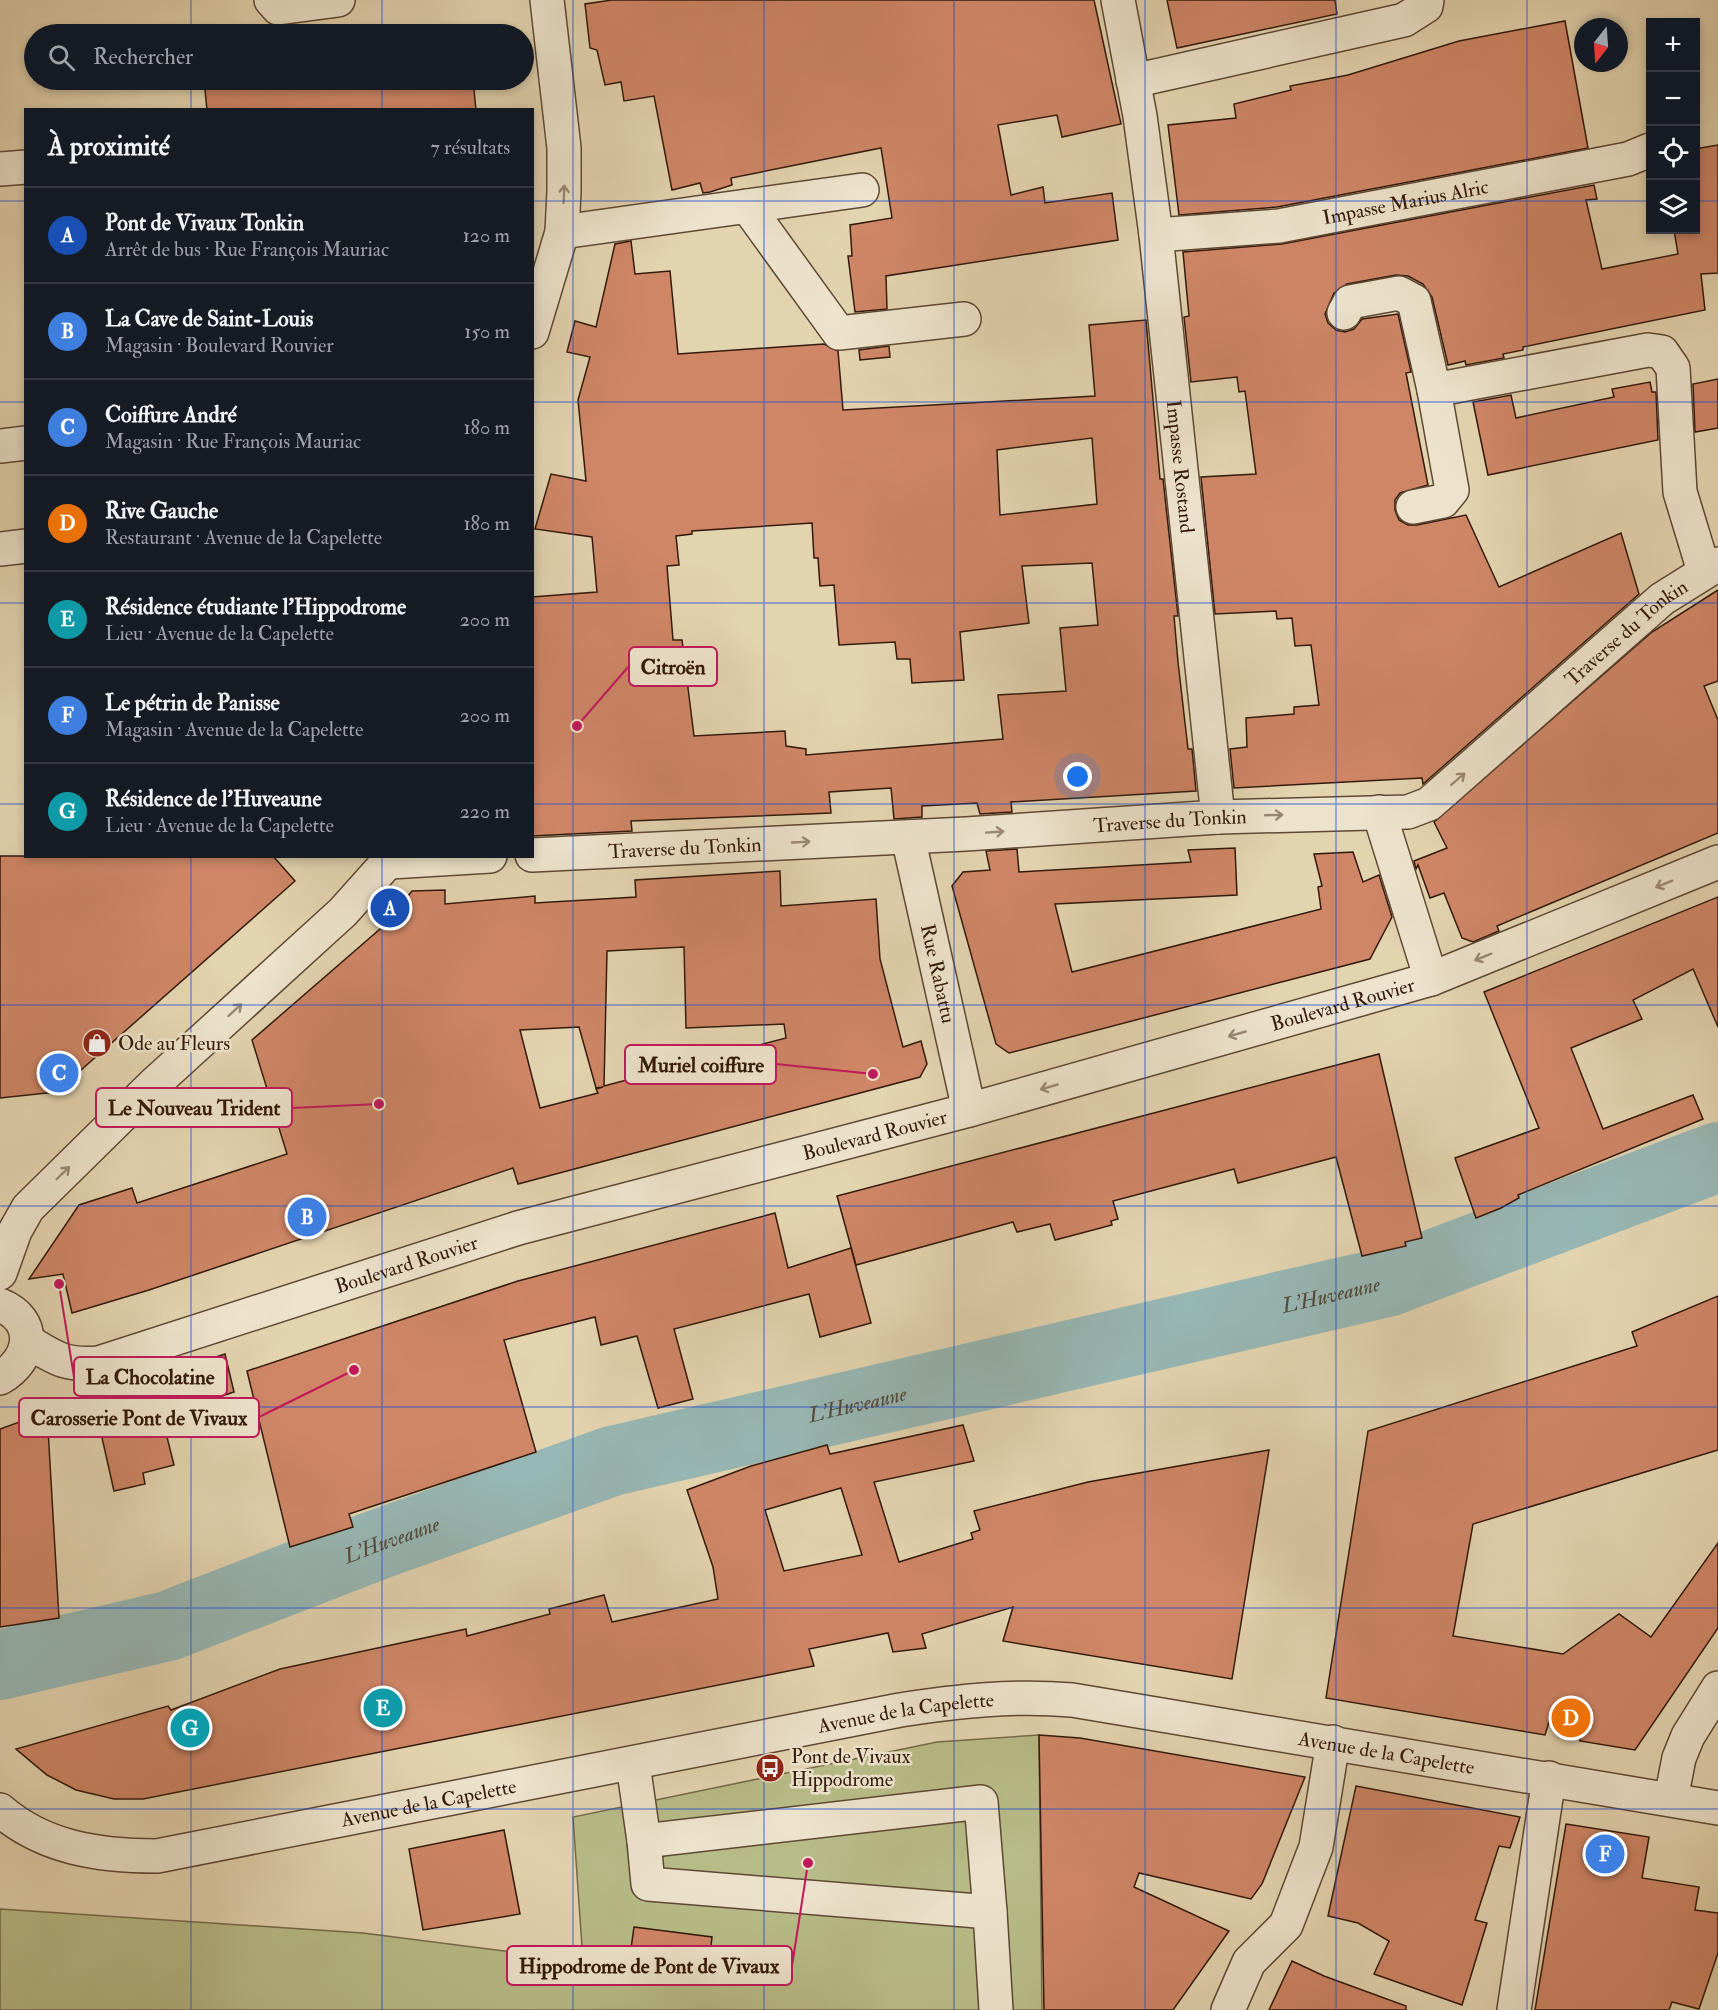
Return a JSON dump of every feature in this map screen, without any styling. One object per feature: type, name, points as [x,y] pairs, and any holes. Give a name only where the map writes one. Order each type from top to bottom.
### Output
[{"type":"street","points":[[271,0],[278,8],[339,0]]},
{"type":"street","points":[[534,325],[562,232],[564,148],[547,0]]},
{"type":"street","name":"Impasse Rostand","points":[[1118,0],[1140,116],[1156,235],[1218,817]]},
{"type":"street","points":[[1133,81],[1404,20],[1426,6],[1427,0]]},
{"type":"street","name":"Impasse Marius Alric","points":[[1156,235],[1279,226],[1628,159],[1646,152]]},
{"type":"street","points":[[0,169],[24,167]]},
{"type":"street","points":[[562,232],[862,190]]},
{"type":"street","points":[[747,206],[839,333],[964,319]]},
{"type":"street","points":[[1344,312],[1350,302],[1399,292],[1413,300],[1434,390],[1452,490],[1443,501],[1413,507]]},
{"type":"street","points":[[1434,390],[1648,350],[1662,352],[1673,368],[1680,492],[1711,567]]},
{"type":"street","points":[[0,446],[24,443]]},
{"type":"street","points":[[0,549],[24,546]]},
{"type":"street","name":"Traverse du Tonkin","points":[[534,855],[908,837],[1218,817],[1408,812],[1429,804],[1662,599],[1711,567]]},
{"type":"street","points":[[1378,812],[1431,979]]},
{"type":"street","name":"Rue Rabattu","points":[[908,837],[969,1110]]},
{"type":"street","points":[[0,1273],[15,1231],[14,1210],[342,912],[391,859],[424,858]]},
{"type":"street","name":"Boulevard Rouvier","points":[[27,1341],[50,1355],[75,1365],[99,1363],[518,1228],[969,1110],[1431,979],[1718,862]]},
{"type":"street","points":[[0,1305],[13,1310],[23,1321],[27,1341],[23,1358],[11,1372],[0,1378]]},
{"type":"street","points":[[1671,1798],[1679,1758],[1688,1736],[1718,1688]]},
{"type":"street","name":"Avenue de la Capelette","points":[[0,1810],[19,1826],[59,1844],[123,1856],[157,1856],[900,1710],[974,1699],[1027,1696],[1072,1700],[1334,1742],[1671,1798],[1718,1808]]},
{"type":"street","points":[[1228,2010],[1249,1962],[1286,1925],[1316,1847],[1334,1742]]},
{"type":"street","points":[[633,1764],[648,1884],[990,1912]]},
{"type":"street","points":[[1514,2010],[1549,1778]]},
{"type":"street","points":[[644,1841],[981,1802],[996,2010]]},
{"type":"green space","points":[[1039,1735],[1042,2010],[0,2010],[0,1909],[363,1933],[583,1961],[573,1817],[937,1742]]},
{"type":"building","points":[[612,0],[1094,0],[1121,124],[1062,137],[1057,115],[998,125],[1011,195],[1043,187],[1045,203],[1112,193],[1118,240],[886,276],[887,309],[855,312],[848,256],[852,256],[850,225],[892,218],[881,148],[731,178],[732,185],[710,192],[703,193],[700,183],[672,190],[654,96],[624,101],[621,82],[605,85],[597,50],[590,48],[585,4]]},
{"type":"building","points":[[1167,0],[1335,0],[1337,14],[1177,48]]},
{"type":"building","points":[[1565,21],[1588,148],[1277,207],[1179,215],[1168,125],[1236,118],[1234,104],[1291,90],[1290,86],[1348,75],[1459,41]]},
{"type":"building","points":[[205,90],[474,90],[476,108],[207,108]]},
{"type":"building","points":[[1718,145],[1718,273],[1701,274],[1705,310],[1523,347],[1523,350],[1503,354],[1504,358],[1466,365],[1465,361],[1448,365],[1432,297],[1423,284],[1408,276],[1396,275],[1347,284],[1334,293],[1325,314],[1328,323],[1336,330],[1345,332],[1354,329],[1362,319],[1398,314],[1411,372],[1406,373],[1428,485],[1400,493],[1395,500],[1395,510],[1399,520],[1408,525],[1417,525],[1466,515],[1499,587],[1621,533],[1639,594],[1423,784],[1422,778],[1234,788],[1230,749],[1247,747],[1246,718],[1294,714],[1294,707],[1319,705],[1311,645],[1295,646],[1292,618],[1277,619],[1276,611],[1215,614],[1201,477],[1256,474],[1245,391],[1239,392],[1237,377],[1191,382],[1184,317],[1189,316],[1183,252],[1282,244],[1594,185],[1597,199],[1586,200],[1602,269],[1678,254],[1675,234],[1700,234],[1700,148]]},
{"type":"building","points":[[631,241],[635,274],[670,271],[678,354],[824,344],[838,351],[843,410],[1095,396],[1089,325],[1146,320],[1160,479],[1163,479],[1178,616],[1174,616],[1178,662],[1188,749],[1192,749],[1196,791],[1011,802],[1012,812],[980,814],[977,803],[922,806],[922,817],[894,819],[891,788],[829,792],[831,813],[631,821],[632,831],[534,836],[534,597],[597,592],[592,537],[535,529],[551,474],[586,481],[578,400],[590,357],[567,352],[575,321],[596,327],[615,244]],"holes":[[[1092,438],[1097,504],[1000,515],[997,450]],[[812,523],[814,558],[818,558],[820,586],[834,585],[839,645],[895,642],[897,659],[910,659],[912,683],[964,680],[960,632],[1029,623],[1022,566],[1092,563],[1098,625],[1060,628],[1066,691],[998,695],[1003,739],[806,755],[806,749],[786,746],[785,731],[694,736],[682,640],[673,640],[667,566],[679,565],[676,536],[692,534],[692,531]]]},
{"type":"building","points":[[889,346],[890,357],[860,360],[859,350]]},
{"type":"building","points":[[1718,379],[1718,428],[1695,432],[1693,384]]},
{"type":"building","points":[[1650,382],[1652,392],[1656,392],[1658,440],[1488,475],[1473,402],[1511,395],[1516,418],[1614,397],[1612,389]]},
{"type":"building","points":[[1718,590],[1718,681],[1704,686],[1718,720],[1718,833],[1497,926],[1499,931],[1473,942],[1462,938],[1444,893],[1430,898],[1418,865],[1416,869],[1414,861],[1447,848],[1434,822],[1652,632]]},
{"type":"building","points":[[1235,848],[1237,895],[1055,904],[1072,972],[1321,909],[1318,887],[1322,886],[1314,854],[1353,852],[1363,882],[1379,875],[1392,917],[1370,959],[1009,1053],[996,1044],[952,886],[963,872],[990,870],[986,851],[1017,849],[1019,872],[1191,862],[1188,850]]},
{"type":"building","points":[[0,856],[24,856],[24,858],[275,858],[295,881],[56,1092],[0,1098]]},
{"type":"building","points":[[780,871],[781,906],[876,899],[880,959],[903,1047],[921,1041],[927,1064],[920,1077],[518,1184],[513,1168],[149,1290],[72,1313],[63,1274],[29,1279],[79,1205],[132,1188],[137,1203],[287,1154],[252,1040],[380,929],[412,891],[445,890],[445,904],[535,896],[535,903],[636,897],[635,880]],"holes":[[[684,947],[686,1028],[784,1024],[786,1038],[604,1086],[607,951]],[[579,1027],[596,1088],[603,1087],[596,1089],[598,1093],[540,1108],[520,1030]]]},
{"type":"building","points":[[1718,897],[1718,1027],[1693,969],[1633,1000],[1642,1019],[1571,1048],[1603,1129],[1693,1095],[1703,1119],[1518,1195],[1519,1198],[1501,1208],[1476,1218],[1455,1158],[1539,1128],[1484,992]]},
{"type":"building","points":[[1379,1054],[1422,1238],[1405,1242],[1406,1246],[1362,1256],[1336,1157],[1238,1183],[1234,1169],[1113,1201],[1118,1219],[1111,1221],[1112,1225],[1055,1240],[1050,1224],[1017,1232],[1013,1222],[856,1265],[837,1196]]},
{"type":"building","points":[[775,1213],[788,1268],[851,1248],[871,1323],[820,1337],[809,1294],[674,1329],[693,1399],[658,1408],[637,1336],[601,1345],[595,1317],[504,1340],[536,1452],[349,1514],[353,1527],[290,1547],[247,1371],[518,1281]]},
{"type":"building","points":[[1718,1296],[1718,1450],[1473,1524],[1453,1636],[1563,1654],[1619,1614],[1651,1637],[1718,1543],[1718,1628],[1635,1750],[1580,1741],[1584,1713],[1554,1706],[1545,1735],[1326,1698],[1368,1431],[1637,1346],[1632,1332]]},
{"type":"building","points":[[225,1354],[234,1392],[173,1412],[164,1374]]},
{"type":"building","points":[[159,1405],[174,1465],[143,1473],[145,1484],[114,1491],[98,1420]]},
{"type":"building","points":[[47,1412],[59,1618],[0,1627],[0,1429]]},
{"type":"building","points":[[963,1425],[974,1461],[874,1482],[899,1562],[973,1539],[971,1533],[980,1530],[974,1511],[1088,1482],[1269,1450],[1232,1679],[1003,1641],[1013,1607],[922,1634],[926,1648],[893,1652],[888,1633],[809,1649],[814,1666],[143,1799],[114,1799],[76,1790],[47,1775],[16,1749],[168,1706],[171,1710],[280,1669],[466,1629],[467,1636],[550,1614],[549,1609],[604,1595],[612,1622],[718,1599],[713,1567],[687,1490],[751,1466],[827,1445],[830,1454]],"holes":[[[841,1488],[862,1555],[784,1571],[765,1510]]]},
{"type":"building","points":[[1039,1735],[1080,1738],[1305,1777],[1262,1884],[1251,1899],[1139,1873],[1134,1887],[1229,1931],[1173,2010],[1044,2010]]},
{"type":"building","points":[[1356,1786],[1520,1817],[1510,1848],[1499,1846],[1475,1920],[1487,1923],[1462,2005],[1374,1974],[1389,1941],[1358,1923],[1328,1916]]},
{"type":"building","points":[[1566,1824],[1649,1837],[1642,1878],[1699,1887],[1695,1910],[1718,1913],[1718,1953],[1699,2009],[1672,2002],[1669,2010],[1535,2010]]},
{"type":"building","points":[[504,1830],[520,1914],[423,1930],[409,1849]]},
{"type":"building","points":[[634,1927],[712,1937],[708,1972],[629,1963]]},
{"type":"building","points":[[1292,1961],[1324,1976],[1406,2006],[1406,2010],[1269,2010]]},
{"type":"waterway","name":"L'Huveaune","points":[[0,1665],[168,1626],[374,1546],[612,1461],[1387,1282],[1718,1157]]},
{"type":"place","name":"Citroën","points":[[577,726]]},
{"type":"place","name":"Pont de Vivaux Tonkin","points":[[390,908]]},
{"type":"place","name":"Ode au Fleurs","points":[[97,1043]]},
{"type":"place","name":"Coiffure André","points":[[59,1073]]},
{"type":"place","name":"Muriel coiffure","points":[[873,1074]]},
{"type":"place","name":"Le Nouveau Trident","points":[[379,1104]]},
{"type":"place","name":"La Cave de Saint-Louis","points":[[307,1217]]},
{"type":"place","name":"La Chocolatine","points":[[59,1284]]},
{"type":"place","name":"Carosserie Pont de Vivaux","points":[[354,1370]]},
{"type":"place","name":"Résidence étudiante l'Hippodrome","points":[[383,1708]]},
{"type":"place","name":"Rive Gauche","points":[[1571,1718]]},
{"type":"place","name":"Résidence de l'Huveaune","points":[[190,1728]]},
{"type":"place","name":"Pont de Vivaux Hippodrome","points":[[770,1768]]},
{"type":"place","name":"Le pétrin de Panisse","points":[[1605,1854]]},
{"type":"place","name":"Hippodrome de Pont de Vivaux","points":[[808,1863]]}]
